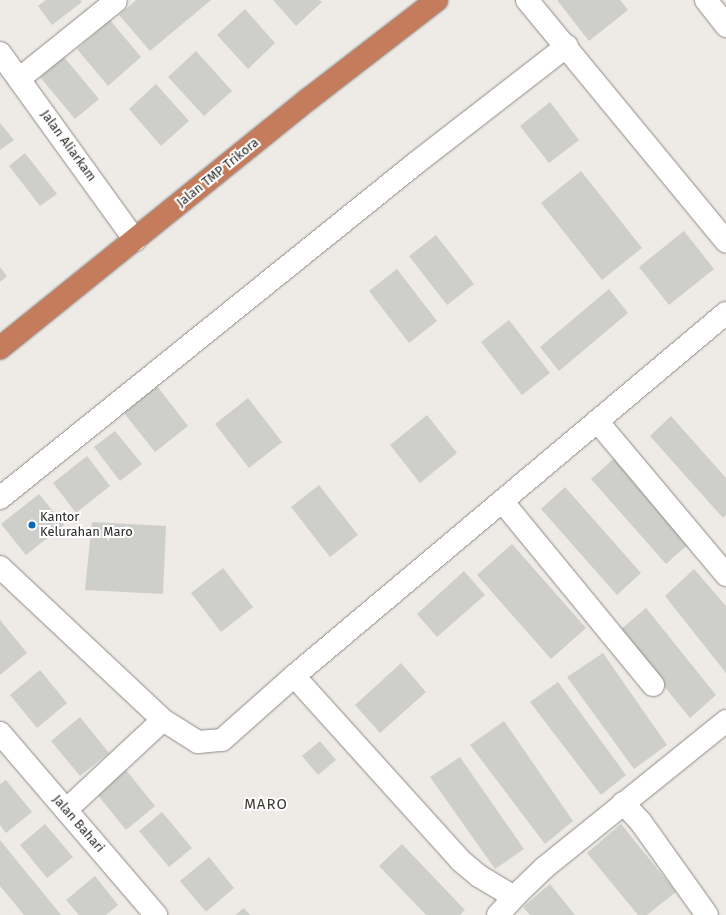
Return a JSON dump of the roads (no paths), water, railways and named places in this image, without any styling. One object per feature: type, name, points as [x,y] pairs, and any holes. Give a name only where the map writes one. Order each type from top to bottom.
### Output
[{"type":"highway","name":"Jalan TMP Trikora","points":[[0,348],[310,98],[437,0]]},
{"type":"street","points":[[527,0],[567,46],[726,241]]},
{"type":"street","points":[[706,0],[726,26]]},
{"type":"street","points":[[19,79],[116,1]]},
{"type":"street","points":[[0,498],[416,163],[567,46]]},
{"type":"street","name":"Jalan Aliarkam","points":[[0,53],[135,240]]},
{"type":"street","points":[[0,567],[163,720],[198,742],[222,740],[294,676],[726,313]]},
{"type":"street","points":[[598,421],[726,575]]},
{"type":"street","points":[[502,501],[653,685]]},
{"type":"street","points":[[294,676],[461,861],[479,876],[514,897]]},
{"type":"street","points":[[66,810],[163,720]]},
{"type":"street","points":[[498,915],[544,868],[726,721]]},
{"type":"street","name":"Jalan Bahari","points":[[0,733],[156,915]]},
{"type":"street","points":[[623,803],[640,821],[707,915]]},
{"type":"place","name":"Kantor Kelurahan Maro","points":[[32,525]]},
{"type":"district","name":"MARO","points":[[266,805]]}]
